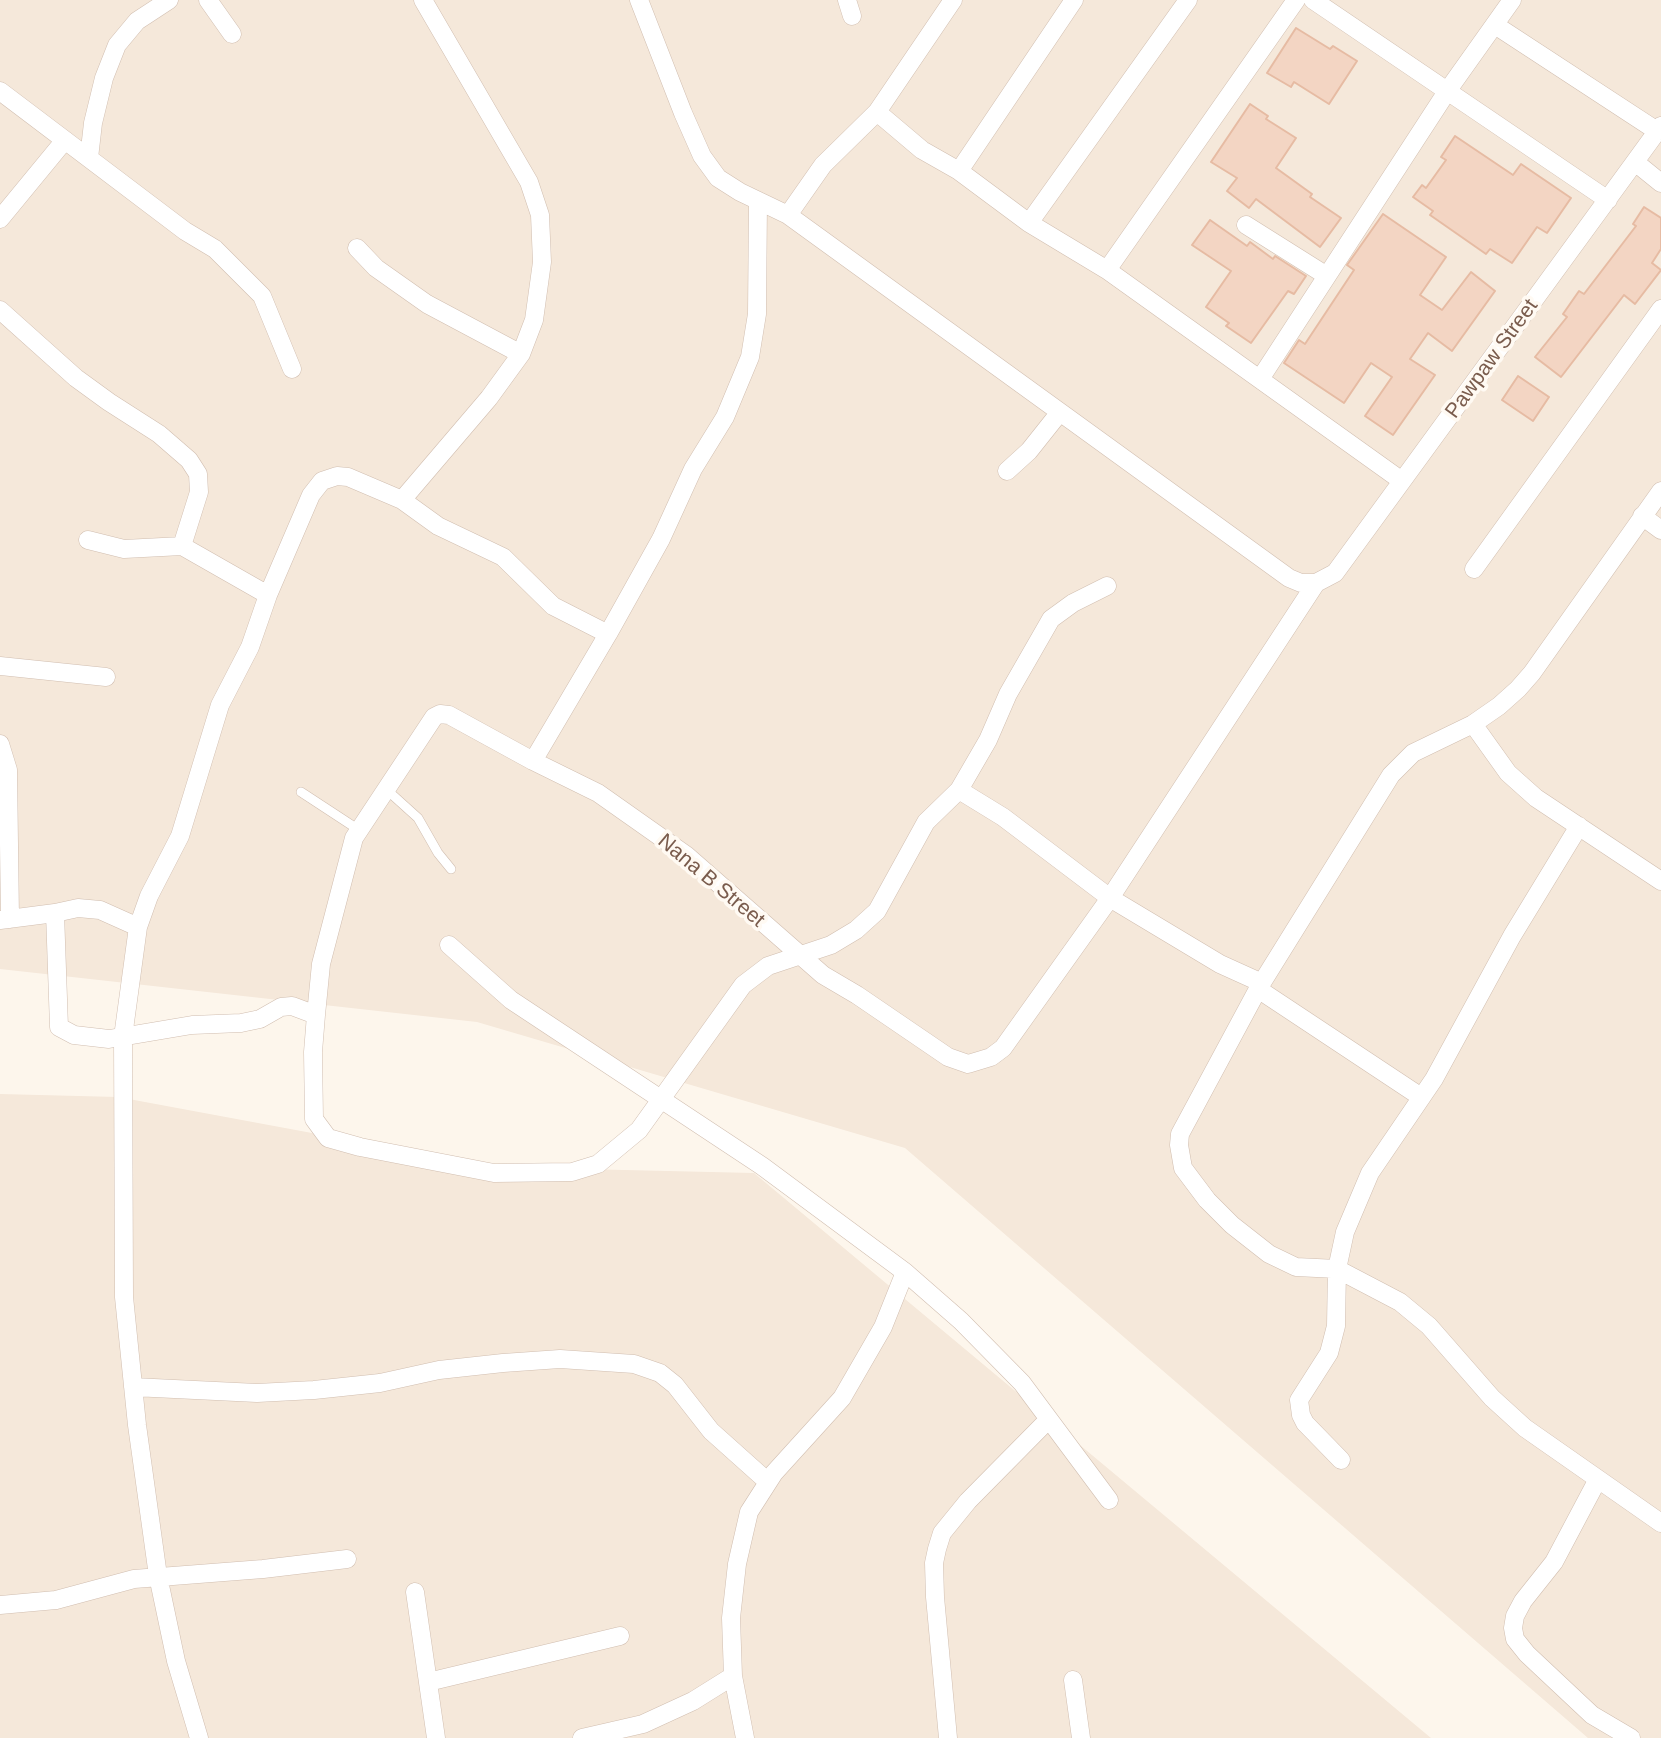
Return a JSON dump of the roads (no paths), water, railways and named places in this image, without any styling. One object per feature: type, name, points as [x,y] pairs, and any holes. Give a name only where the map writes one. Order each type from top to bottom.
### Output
[{"type":"street","points":[[89,158],[103,78],[117,45],[137,21],[169,0]]},
{"type":"street","points":[[208,0],[232,34]]},
{"type":"street","points":[[402,500],[489,398],[521,354],[534,320],[542,262],[540,215],[529,182],[423,0]]},
{"type":"street","points":[[639,0],[702,156],[718,178],[788,215],[1289,578],[1301,583],[1316,583]]},
{"type":"street","points":[[788,215],[822,165],[877,112],[953,0]]},
{"type":"street","points":[[959,171],[1074,0]]},
{"type":"street","points":[[1029,223],[1188,0]]},
{"type":"street","points":[[1107,270],[1296,0]]},
{"type":"street","points":[[1313,0],[1608,200]]},
{"type":"street","points":[[1260,379],[1447,90],[1512,0]]},
{"type":"street","points":[[1495,25],[1659,128]]},
{"type":"street","points":[[0,91],[185,231],[215,249],[262,296],[292,369]]},
{"type":"street","points":[[877,112],[922,150],[959,171],[1029,223],[1107,270],[1402,481]]},
{"type":"street","name":"Pawpaw Street","points":[[979,1062],[1003,1048],[1110,898],[1316,583],[1335,573],[1659,128]]},
{"type":"street","points":[[0,219],[65,140]]},
{"type":"street","points":[[1635,162],[1661,183]]},
{"type":"street","points":[[533,761],[661,540],[693,469],[725,417],[750,357],[757,314],[758,201]]},
{"type":"street","points":[[1246,225],[1327,276]]},
{"type":"street","points":[[358,248],[376,268],[427,304],[521,354]]},
{"type":"street","points":[[1474,569],[1661,309]]},
{"type":"street","points":[[0,310],[76,378],[159,434],[189,460],[198,474],[199,492],[182,546]]},
{"type":"street","points":[[1007,471],[1029,451],[1060,412]]},
{"type":"street","points":[[199,1738],[176,1661],[158,1576],[124,1297],[123,1037],[138,927],[149,896],[180,836],[220,705],[250,648],[268,595],[311,495],[322,481],[337,476],[348,477],[402,500],[438,526],[503,557],[553,606],[608,634]]},
{"type":"street","points":[[1661,491],[1532,673],[1499,706],[1473,724],[1413,753],[1391,775],[1260,986],[1180,1134],[1180,1159],[1183,1168],[1207,1200],[1232,1225],[1269,1254],[1296,1267],[1337,1269],[1400,1302],[1429,1326],[1492,1398],[1525,1428],[1661,1523]]},
{"type":"street","points":[[1642,516],[1661,530]]},
{"type":"street","points":[[88,540],[124,549],[182,546],[268,595]]},
{"type":"street","points":[[387,790],[354,838],[321,964],[313,1052],[314,1119],[328,1138],[360,1147],[494,1173],[572,1172],[598,1164],[639,1130],[743,985],[768,966],[831,945],[856,930],[877,911],[926,822],[960,790],[988,740],[1008,694],[1051,619],[1073,603],[1107,586]]},
{"type":"street","points":[[0,666],[106,677]]},
{"type":"street","name":"Nana B Street","points":[[387,790],[434,717],[440,714],[449,715],[598,793],[675,847],[823,975],[948,1057],[968,1063],[979,1062]]},
{"type":"street","points":[[1473,724],[1508,773],[1536,798],[1661,881]]},
{"type":"street","points":[[0,744],[8,770],[5,919],[78,908],[100,910],[138,927]]},
{"type":"street","points":[[960,790],[1003,817],[1110,898],[1260,986],[1421,1097]]},
{"type":"street","points":[[1341,1460],[1305,1423],[1299,1400],[1329,1353],[1336,1326],[1337,1269],[1345,1232],[1370,1174],[1434,1079],[1512,936],[1578,826]]},
{"type":"street","points":[[55,913],[59,1027],[74,1035],[92,1038],[123,1037],[192,1025],[241,1023],[260,1019],[281,1007],[292,1006],[316,1015]]},
{"type":"street","points":[[449,944],[511,1000],[762,1166],[905,1272],[961,1321],[1013,1374],[1034,1398],[1109,1500]]},
{"type":"street","points":[[745,1738],[733,1676],[731,1618],[737,1563],[750,1512],[768,1482],[842,1398],[883,1327],[905,1272]]},
{"type":"street","points":[[133,1387],[211,1392],[303,1391],[380,1383],[439,1370],[503,1363],[561,1359],[634,1364],[660,1373],[675,1385],[711,1431],[768,1482]]},
{"type":"street","points":[[948,1738],[935,1597],[934,1563],[937,1549],[943,1532],[968,1501],[1048,1420]]},
{"type":"street","points":[[1598,1479],[1554,1562],[1523,1601],[1515,1616],[1513,1628],[1515,1639],[1545,1672],[1592,1715],[1631,1738]]},
{"type":"street","points":[[0,1605],[56,1600],[134,1579],[263,1569],[347,1559]]},
{"type":"street","points":[[415,1592],[436,1738]]},
{"type":"street","points":[[428,1682],[620,1636]]},
{"type":"street","points":[[582,1738],[643,1724],[693,1701],[733,1676]]},
{"type":"street","points":[[1073,1680],[1081,1738]]},
{"type":"lane","points":[[387,790],[418,818],[438,853],[451,869]]},
{"type":"lane","points":[[300,792],[359,830]]}]
